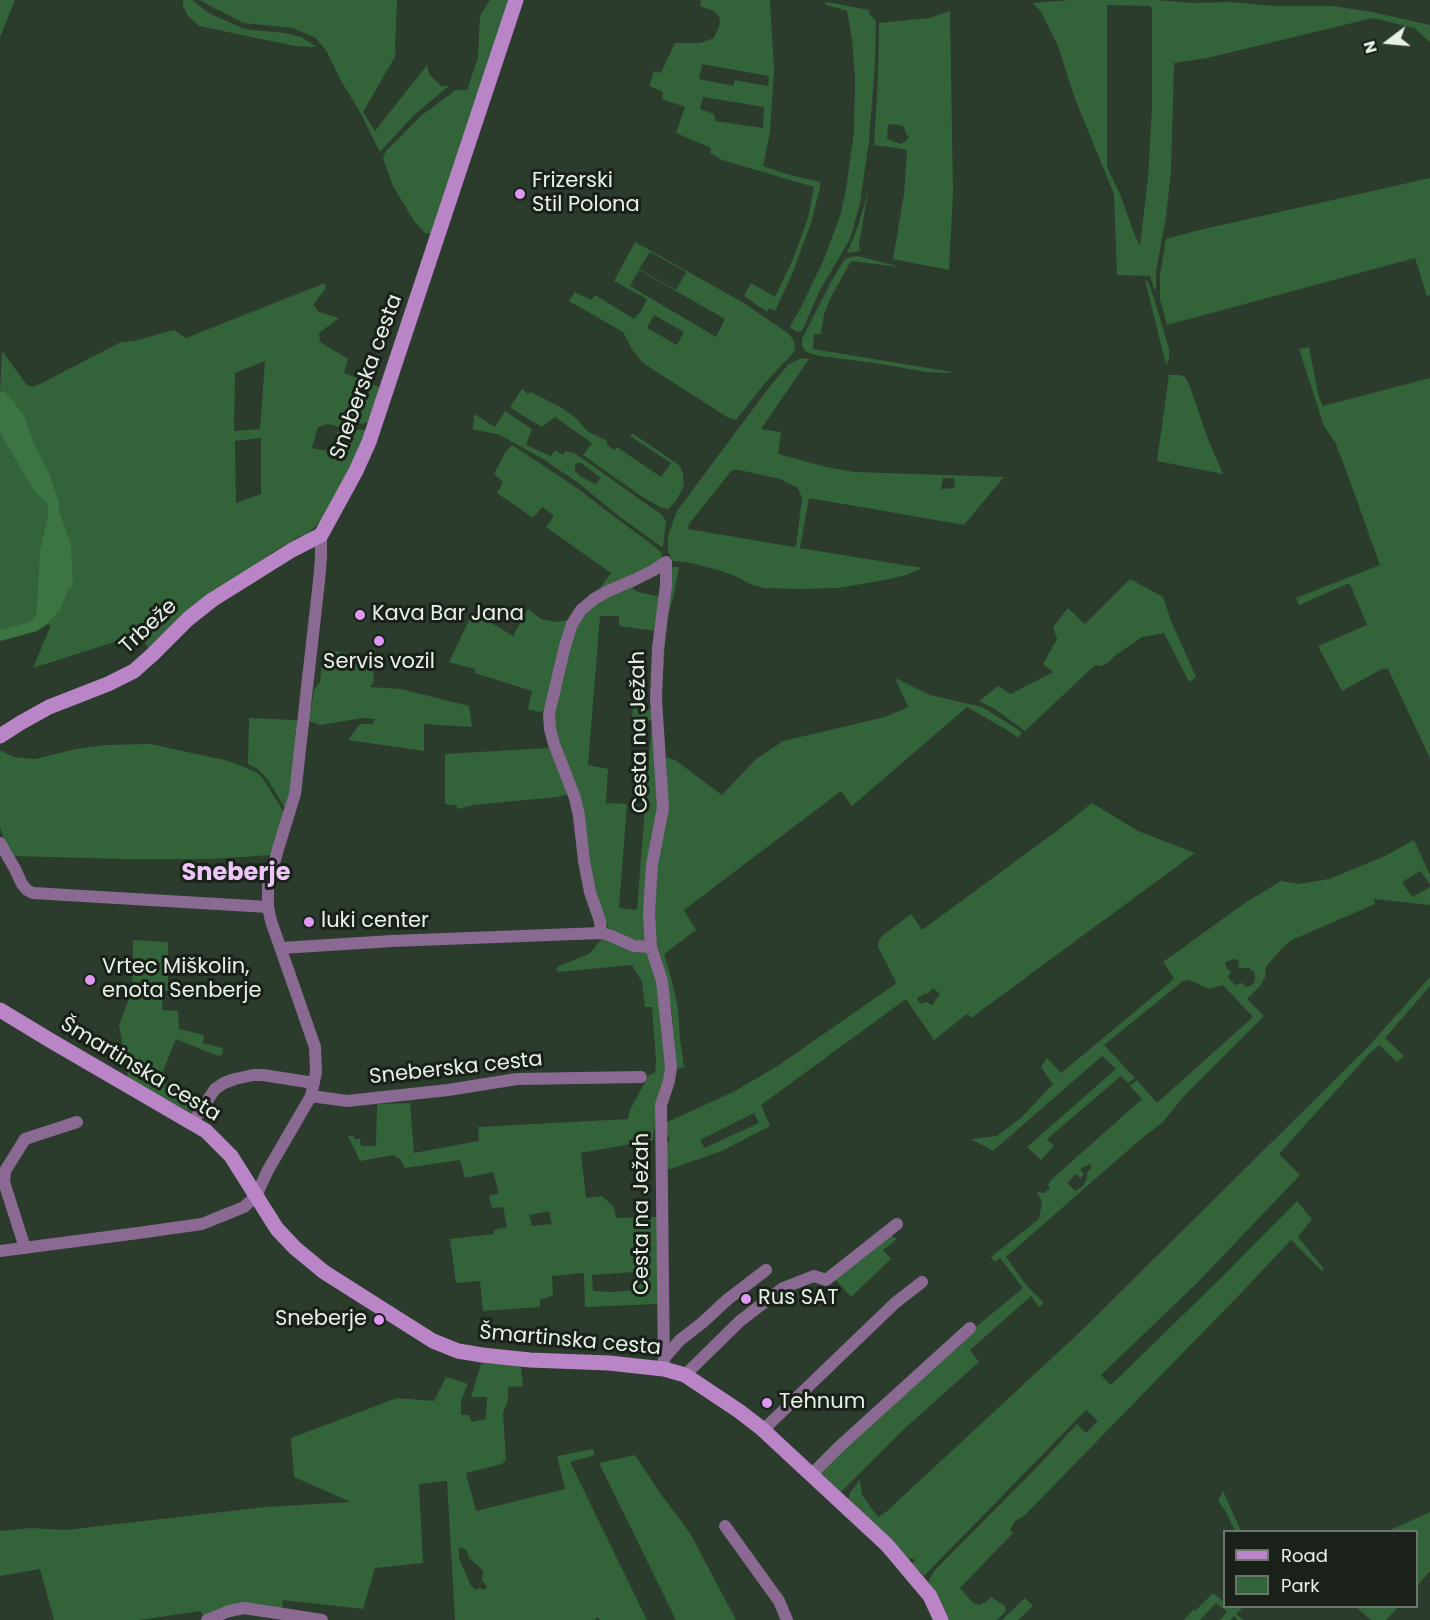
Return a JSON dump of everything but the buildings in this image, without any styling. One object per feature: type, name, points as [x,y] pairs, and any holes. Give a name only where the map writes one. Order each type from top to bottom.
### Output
[{"type":"main road","name":"Sneberska cesta","points":[[321,536],[352,480],[369,442],[516,0]]},
{"type":"main road","name":"Trbeže","points":[[0,736],[49,707],[108,684],[134,671],[212,600],[292,550],[321,536]]},
{"type":"main road","name":"Šmartinska cesta","points":[[0,1010],[206,1131],[231,1156],[277,1229],[302,1254],[327,1274],[433,1341],[458,1351],[530,1360],[664,1363],[685,1375],[763,1430],[887,1545],[930,1596],[941,1620]]},
{"type":"street","name":"Sneberska cesta","points":[[256,1196],[268,1170],[311,1096],[316,1072],[315,1047],[271,921],[268,908],[268,886],[295,794],[319,581],[321,536]]},
{"type":"street","name":"Cesta na Ježah","points":[[602,933],[590,892],[577,807],[572,787],[554,744],[549,714],[565,646],[572,624],[581,610],[608,591],[666,562],[656,699],[663,808],[652,865],[649,912],[651,947],[662,981],[671,1067],[669,1082],[661,1105],[664,1363]]},
{"type":"street","points":[[0,843],[22,884],[33,893],[268,908]]},
{"type":"street","points":[[281,948],[392,941],[602,933],[634,946],[651,947]]},
{"type":"street","points":[[193,1122],[215,1089],[235,1079],[263,1075],[314,1083]]},
{"type":"street","name":"Sneberska cesta","points":[[311,1096],[347,1101],[448,1090],[517,1079],[641,1077]]},
{"type":"street","points":[[25,1248],[2,1181],[5,1171],[25,1138],[77,1122]]},
{"type":"street","points":[[0,1251],[202,1224],[244,1207],[256,1196]]},
{"type":"street","points":[[685,1375],[740,1321],[783,1288],[814,1276],[826,1280],[897,1224]]},
{"type":"street","points":[[664,1363],[680,1340],[766,1270]]},
{"type":"street","points":[[763,1430],[895,1303],[922,1282]]},
{"type":"street","points":[[811,1474],[970,1328]]},
{"type":"street","points":[[725,1526],[779,1601],[787,1620]]},
{"type":"street","points":[[207,1620],[244,1608],[322,1620]]},
{"type":"green space","points":[[0,0],[15,0],[0,37]]},
{"type":"green space","points":[[183,0],[192,0],[209,13],[244,29],[285,33],[301,37],[317,47],[295,46],[199,26],[188,16]]},
{"type":"green space","points":[[199,0],[397,0],[396,55],[363,112],[375,131],[427,65],[429,74],[441,86],[449,86],[414,115],[380,152],[327,52],[316,38],[292,28],[244,23]]},
{"type":"green space","points":[[490,0],[509,0],[432,234],[425,233],[414,221],[393,186],[383,158],[386,151],[422,115],[456,90],[467,90],[478,57],[480,16]]},
{"type":"green space","points":[[701,0],[770,0],[774,70],[770,132],[763,166],[820,182],[811,223],[791,277],[775,311],[769,308],[767,312],[744,296],[751,283],[775,297],[793,259],[808,218],[814,187],[722,160],[710,153],[711,148],[676,133],[685,107],[662,99],[663,92],[649,86],[654,71],[661,73],[675,43],[700,43],[714,38],[720,24],[719,16],[714,11],[700,6]],"holes":[[[702,64],[769,76],[768,86],[735,80],[733,86],[699,79]],[[703,97],[764,107],[763,128],[715,121],[714,114],[700,109]]]},
{"type":"green space","points":[[1069,0],[1155,0],[1275,6],[1333,6],[1430,25],[1430,42],[1414,28],[1373,18],[1207,58],[1174,63],[1171,172],[1156,272],[1156,288],[1154,289],[1150,276],[1117,275],[1114,194],[1075,99],[1058,46],[1041,12],[1033,3]],"holes":[[[1107,5],[1150,6],[1152,9],[1152,108],[1148,178],[1140,246],[1107,167]]]},
{"type":"green space","points":[[827,2],[869,10],[870,15],[876,21],[869,141],[860,203],[850,239],[819,292],[802,331],[797,332],[790,327],[824,259],[841,213],[854,132],[855,78],[847,11],[824,4]]},
{"type":"green space","points":[[950,11],[953,193],[949,270],[893,259],[904,194],[907,151],[874,145],[879,23],[929,18]],"holes":[[[888,124],[904,127],[909,137],[901,144],[887,139]]]},
{"type":"green space","points":[[1430,178],[1430,295],[1427,296],[1415,258],[1167,325],[1160,300],[1160,274],[1166,239]]},
{"type":"green space","points":[[868,192],[859,244],[860,251],[847,253],[857,229]]},
{"type":"green space","points":[[635,242],[744,303],[789,334],[794,341],[795,348],[736,420],[727,417],[643,363],[633,351],[623,332],[569,301],[575,292],[591,300],[595,295],[634,319],[647,299],[614,281]],"holes":[[[650,252],[686,272],[676,290],[639,269]],[[639,270],[725,319],[716,337],[630,286]],[[654,315],[684,332],[677,345],[647,328]]]},
{"type":"green space","points":[[858,256],[900,267],[851,261],[830,299],[824,314],[821,334],[814,334],[813,349],[952,372],[926,372],[821,356],[805,351],[802,339],[831,282],[844,260]]},
{"type":"green space","points":[[1145,280],[1154,298],[1169,349],[1166,365]]},
{"type":"green space","points":[[325,283],[326,288],[313,305],[319,312],[339,318],[319,333],[320,342],[348,359],[344,373],[382,388],[368,422],[338,427],[327,424],[318,427],[312,448],[332,452],[337,432],[353,429],[368,432],[325,516],[316,526],[302,538],[300,536],[270,554],[149,649],[139,634],[33,668],[51,625],[46,625],[60,611],[69,589],[59,502],[49,472],[32,438],[25,417],[4,391],[0,392],[2,351],[27,385],[32,387],[121,342],[134,341],[174,330],[186,338]],"holes":[[[265,361],[260,429],[234,431],[235,373]],[[261,438],[261,494],[236,503],[235,441]]]},
{"type":"green space","points":[[1309,347],[1319,398],[1323,406],[1430,378],[1430,758],[1388,669],[1382,669],[1342,691],[1318,646],[1367,625],[1350,584],[1299,605],[1296,598],[1380,565],[1335,442],[1324,426],[1299,349]]},
{"type":"green space","points":[[809,359],[761,429],[781,432],[778,454],[854,472],[1004,477],[964,525],[809,498],[800,548],[922,568],[885,580],[838,588],[799,589],[764,588],[718,570],[673,561],[668,552],[668,536],[677,511],[770,386],[788,365],[797,360]],"holes":[[[732,470],[780,479],[798,488],[802,498],[796,546],[688,529],[689,524]],[[943,478],[954,478],[955,488],[941,489]]]},
{"type":"green space","points":[[1169,375],[1185,377],[1189,384],[1223,474],[1157,461]]},
{"type":"green space","points":[[522,389],[528,394],[531,392],[562,408],[577,419],[587,431],[607,441],[607,445],[615,450],[617,447],[661,477],[671,463],[630,436],[632,433],[679,465],[683,474],[684,486],[676,501],[668,509],[644,498],[583,455],[592,443],[555,417],[542,427],[510,407]]},
{"type":"green space","points":[[4,391],[25,417],[32,438],[49,472],[71,545],[73,585],[60,611],[46,625],[37,631],[0,641],[0,630],[29,622],[36,615],[40,550],[48,514],[47,504],[33,490],[0,433],[0,392]]},
{"type":"green space","points":[[505,411],[532,429],[526,445],[551,456],[555,450],[563,455],[566,451],[576,454],[662,515],[666,521],[663,548],[543,459],[500,435],[473,429],[474,414],[495,427]],"holes":[[[575,463],[581,463],[601,478],[595,484],[580,476],[575,470]]]},
{"type":"green space","points":[[0,433],[33,490],[47,504],[48,514],[40,550],[36,615],[29,622],[0,630]]},
{"type":"green space","points":[[512,445],[580,490],[654,546],[661,552],[662,557],[658,566],[599,589],[611,573],[546,527],[554,516],[542,507],[533,518],[497,493],[503,482],[494,474]]},
{"type":"green space","points":[[679,567],[667,619],[663,672],[659,655],[670,569]]},
{"type":"green space","points":[[1130,579],[1163,597],[1196,677],[1189,682],[1164,633],[1142,637],[1109,662],[1101,666],[1095,665],[1025,731],[995,709],[979,701],[998,686],[1011,694],[1053,672],[1043,664],[1057,639],[1053,627],[1068,608],[1085,624]]},
{"type":"green space","points":[[634,584],[633,589],[638,592],[663,596],[655,631],[619,626],[619,616],[600,616],[588,765],[608,769],[606,803],[627,804],[619,908],[637,910],[652,721],[632,718],[633,707],[650,710],[655,705],[661,768],[646,941],[641,942],[612,934],[602,916],[551,714],[567,644],[585,609]]},
{"type":"green space","points":[[528,609],[541,619],[557,622],[568,620],[545,710],[538,712],[528,709],[532,691],[475,673],[475,669],[449,662],[472,614],[513,636]]},
{"type":"green space","points":[[329,650],[358,655],[373,668],[374,681],[370,687],[401,689],[469,706],[472,727],[424,724],[424,751],[348,740],[360,724],[373,724],[375,719],[363,718],[320,725],[309,721],[314,690],[320,682],[323,653]]},
{"type":"green space","points":[[895,678],[930,695],[982,707],[1022,733],[1017,738],[1014,734],[967,707],[852,806],[841,791],[684,910],[696,930],[664,954],[678,1009],[684,1067],[677,1069],[675,1067],[672,1012],[657,952],[652,904],[667,806],[666,757],[675,760],[722,795],[755,760],[783,741],[885,717],[908,707]]},
{"type":"green space","points":[[249,718],[299,722],[286,810],[268,780],[258,769],[248,764]]},
{"type":"green space","points":[[150,744],[229,761],[256,772],[262,777],[285,814],[270,855],[213,859],[12,856],[5,844],[0,827],[0,751],[13,757],[35,759],[76,749],[106,745]]},
{"type":"green space","points":[[553,749],[570,791],[566,795],[473,805],[459,809],[455,805],[445,804],[445,754]]},
{"type":"green space","points":[[1092,803],[1138,831],[1195,853],[971,1018],[967,1014],[934,1040],[906,999],[761,1105],[770,1126],[724,1150],[663,1170],[666,1147],[670,1139],[661,1125],[735,1091],[779,1065],[894,985],[896,982],[878,947],[882,936],[911,914],[922,930]],"holes":[[[933,988],[940,994],[932,1005],[926,1002],[920,1004],[917,998],[928,994]],[[754,1113],[759,1123],[704,1148],[700,1140]]]},
{"type":"green space","points":[[1414,840],[1430,875],[1430,884],[1420,871],[1402,882],[1412,897],[1430,887],[1430,905],[1374,899],[1375,904],[1292,940],[1283,947],[1265,968],[1266,975],[1261,985],[1247,999],[1264,1016],[1184,1096],[1162,1123],[1006,1257],[1026,1285],[1044,1303],[1039,1307],[1031,1296],[970,1350],[979,1362],[903,1430],[841,1492],[821,1473],[847,1444],[977,1326],[1023,1288],[1000,1258],[994,1262],[991,1257],[1039,1219],[1042,1202],[1037,1192],[1044,1193],[1050,1188],[1048,1185],[1051,1180],[1142,1099],[1130,1086],[1137,1080],[1157,1103],[1253,1017],[1223,985],[1209,989],[1189,980],[1183,981],[1104,1045],[1135,1078],[1128,1083],[1121,1076],[1047,1139],[1054,1146],[1041,1160],[1027,1147],[1116,1069],[1102,1056],[993,1151],[971,1139],[997,1136],[1021,1118],[1053,1084],[1041,1067],[1047,1058],[1061,1073],[1174,979],[1163,962],[1245,903],[1281,881],[1299,884],[1329,879],[1385,856]],"holes":[[[1234,959],[1239,961],[1238,968],[1249,968],[1255,973],[1255,981],[1252,985],[1246,987],[1243,983],[1235,985],[1228,977],[1231,972],[1227,969],[1225,962]],[[1091,1164],[1083,1186],[1075,1191],[1067,1183],[1076,1174],[1081,1178],[1084,1174],[1080,1169]]]},
{"type":"green space","points":[[608,939],[648,952],[657,972],[668,1060],[653,1140],[581,1153],[586,1198],[602,1196],[614,1207],[616,1218],[660,1217],[658,1304],[585,1307],[584,1273],[552,1276],[553,1295],[540,1300],[540,1307],[483,1311],[480,1281],[456,1283],[450,1239],[494,1234],[494,1230],[507,1227],[503,1207],[492,1208],[489,1196],[499,1193],[493,1172],[465,1178],[460,1160],[405,1168],[401,1160],[393,1155],[360,1161],[348,1136],[360,1139],[361,1146],[376,1146],[377,1104],[410,1103],[414,1153],[479,1141],[478,1127],[628,1119],[630,1110],[649,1075],[655,1073],[652,1007],[645,1007],[642,982],[632,965],[558,972],[556,969],[589,954],[601,940]],"holes":[[[549,1211],[552,1224],[532,1226],[529,1215]],[[633,1272],[636,1290],[593,1291],[592,1275]]]},
{"type":"green space","points":[[133,940],[168,942],[168,990],[163,992],[162,1010],[178,1011],[179,1029],[204,1035],[203,1043],[223,1048],[222,1055],[218,1056],[176,1039],[159,1081],[201,1101],[193,1114],[128,1078],[119,1025],[132,990]]},
{"type":"green space","points":[[1430,977],[1430,986],[1385,1038],[1404,1056],[1397,1062],[1379,1045],[1369,1054],[1279,1154],[1300,1175],[1197,1283],[1101,1375],[1111,1385],[1297,1201],[1312,1219],[1298,1237],[1324,1269],[1322,1271],[1291,1240],[1024,1516],[1015,1521],[1010,1530],[1013,1533],[960,1588],[972,1602],[979,1605],[991,1597],[1005,1606],[1006,1611],[997,1620],[949,1620],[941,1601],[928,1582],[934,1571],[1077,1424],[1086,1433],[1098,1421],[1086,1410],[924,1576],[912,1564],[915,1560],[911,1558],[909,1560],[848,1500],[860,1479],[862,1495],[878,1517],[1081,1331],[1368,1047]]},
{"type":"green space","points":[[888,1234],[897,1239],[883,1250],[891,1259],[851,1297],[834,1278]]},
{"type":"green space","points":[[481,1364],[521,1367],[523,1386],[508,1387],[508,1400],[503,1413],[506,1460],[502,1464],[466,1473],[476,1511],[565,1489],[557,1456],[593,1449],[595,1455],[570,1462],[647,1620],[600,1620],[598,1617],[594,1620],[455,1620],[447,1481],[419,1484],[423,1563],[375,1568],[363,1609],[283,1600],[282,1612],[244,1605],[204,1618],[201,1611],[139,1620],[54,1620],[40,1569],[0,1576],[0,1531],[31,1528],[66,1530],[265,1507],[351,1502],[294,1477],[291,1438],[397,1398],[434,1401],[446,1377],[468,1384],[461,1400],[461,1415],[469,1415],[472,1422],[486,1419],[487,1397],[471,1397]],"holes":[[[459,1548],[466,1549],[469,1558],[483,1571],[482,1580],[487,1587],[484,1590],[480,1588],[476,1590],[471,1586],[459,1558]]]},
{"type":"green space","points":[[635,1455],[690,1533],[736,1620],[676,1620],[599,1463]]},
{"type":"green space","points":[[1223,1491],[1241,1530],[1235,1530],[1218,1501]]},
{"type":"green space","points":[[1430,1512],[1430,1571],[1418,1585],[1418,1530],[1390,1530]]},
{"type":"green space","points":[[1213,1593],[1223,1601],[1223,1608],[1242,1608],[1236,1614],[1244,1620],[1238,1620],[1234,1616],[1230,1620],[1220,1620],[1227,1612],[1216,1603],[1200,1620],[1184,1620],[1193,1610],[1195,1611]]},
{"type":"green space","points":[[1025,1598],[1033,1606],[1018,1620],[1002,1620]]},
{"type":"green space","points":[[1357,1608],[1397,1608],[1386,1620],[1371,1620]]},
{"type":"place","name":"Frizerski Stil Polona","points":[[520,194]]},
{"type":"place","name":"Kava Bar Jana","points":[[360,615]]},
{"type":"place","name":"Servis vozil","points":[[379,641]]},
{"type":"place","name":"luki center","points":[[309,922]]},
{"type":"place","name":"Vrtec Miškolin, enota Senberje","points":[[90,980]]},
{"type":"place","name":"Rus SAT","points":[[746,1299]]},
{"type":"place","name":"Sneberje","points":[[379,1320]]},
{"type":"place","name":"Tehnum","points":[[767,1403]]},
{"type":"district","name":"Sneberje","points":[[236,874]]}]
